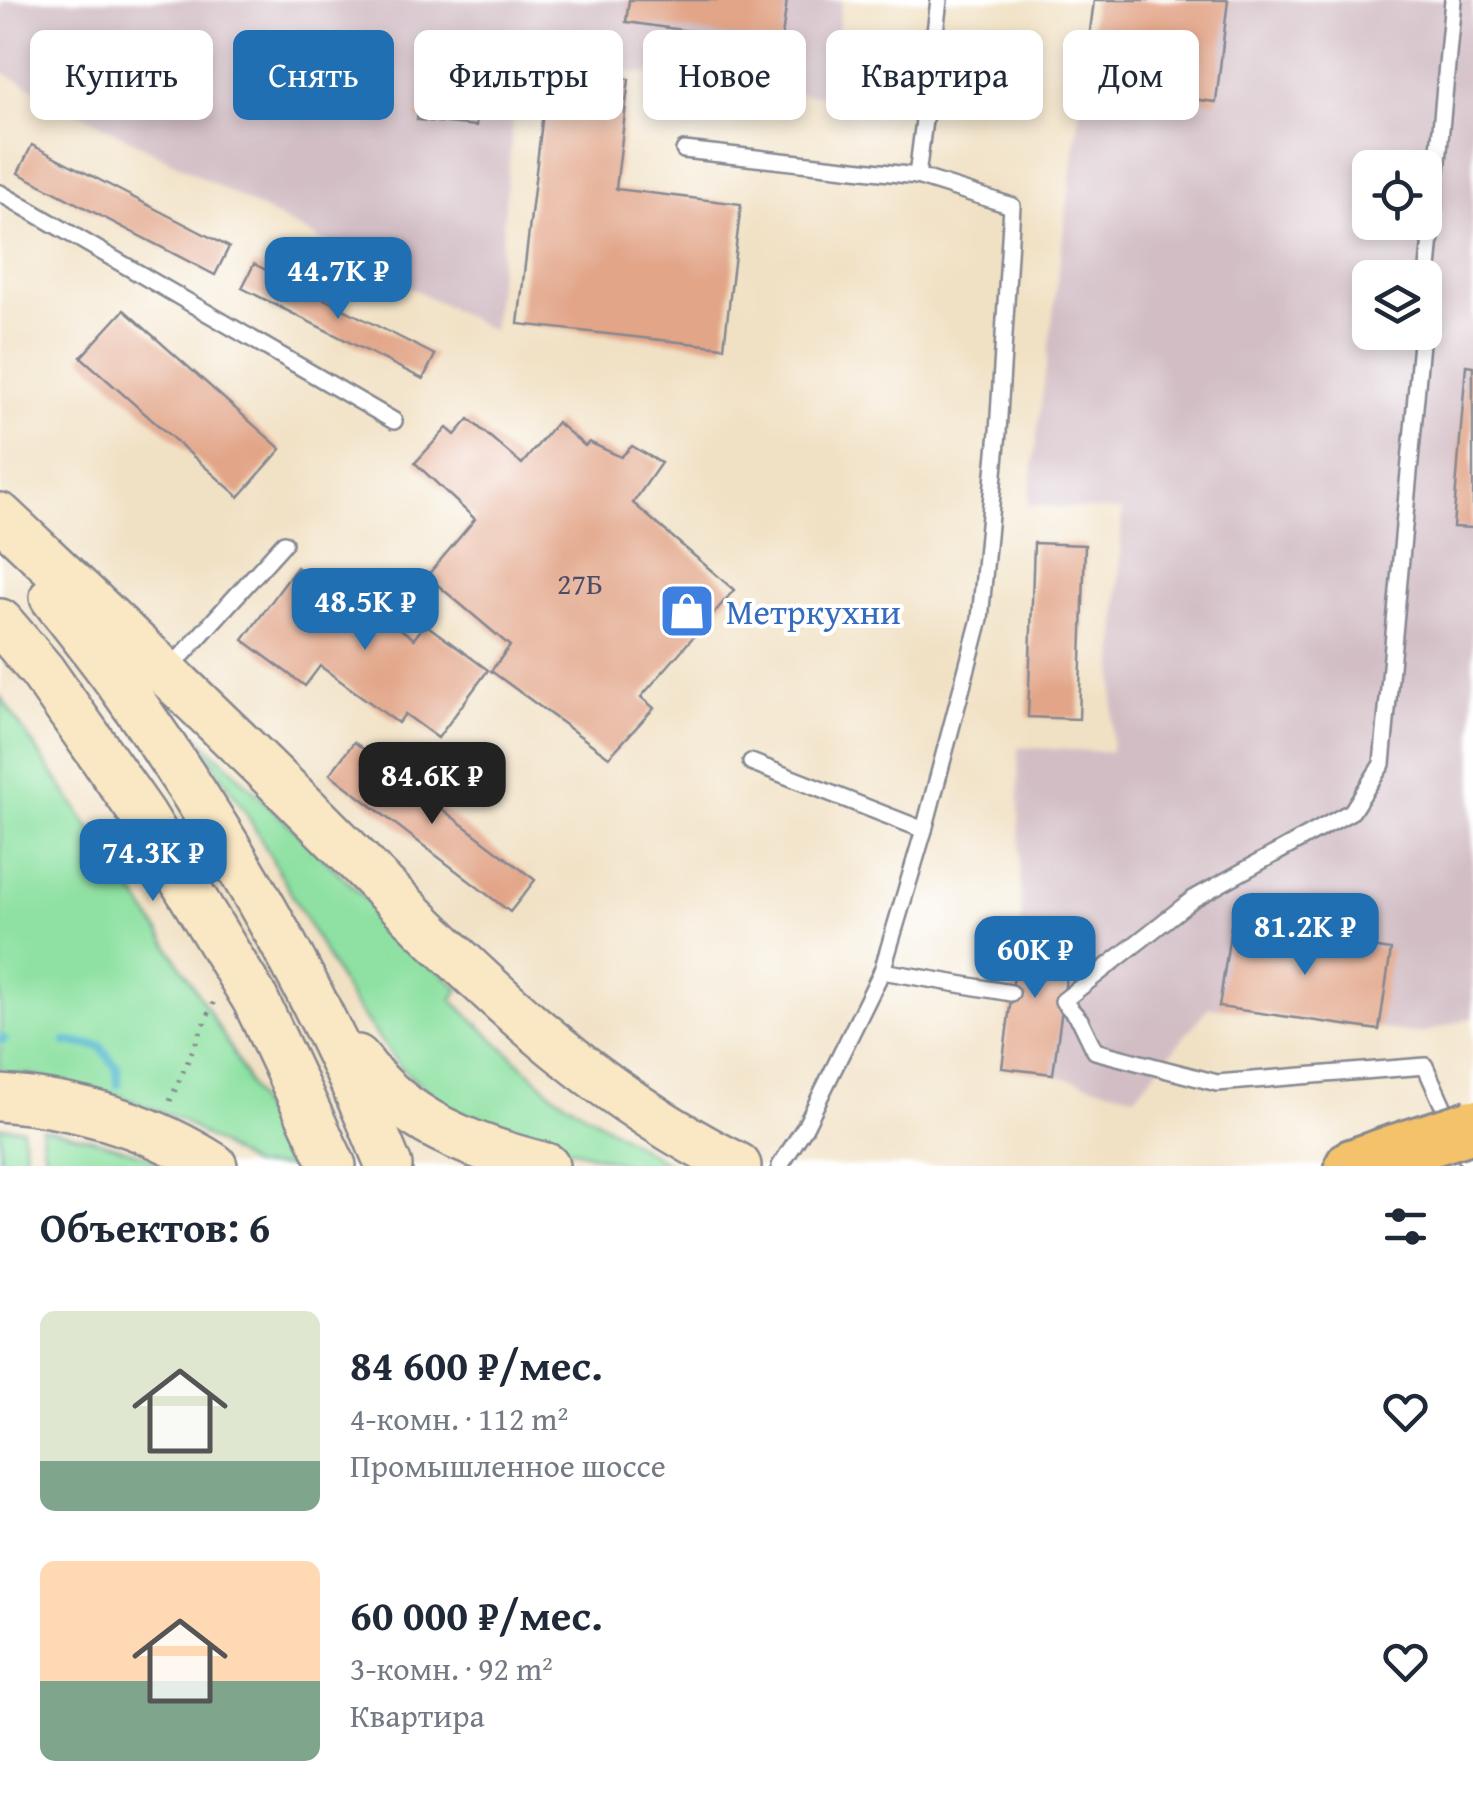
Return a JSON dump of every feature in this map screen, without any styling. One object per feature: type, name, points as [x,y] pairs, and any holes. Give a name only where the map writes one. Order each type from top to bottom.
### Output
[{"type":"highway","points":[[1373,1159],[1473,1126]]},
{"type":"main road","points":[[0,516],[490,990],[570,1061],[687,1141],[738,1166]]},
{"type":"main road","points":[[0,528],[126,693],[219,834],[300,977],[364,1103],[389,1166]]},
{"type":"main road","points":[[0,622],[42,671],[143,815],[255,999],[334,1166]]},
{"type":"main road","points":[[300,977],[373,1081],[410,1112],[453,1137],[546,1166]]},
{"type":"main road","points":[[0,1098],[60,1105],[156,1133],[214,1166]]},
{"type":"main road","points":[[1327,1166],[1373,1159]]},
{"type":"lane","points":[[916,176],[939,0]]},
{"type":"lane","points":[[1429,260],[1453,0]]},
{"type":"lane","points":[[684,150],[916,176],[1012,206],[998,432],[980,619],[882,971],[806,1127],[780,1166]]},
{"type":"lane","points":[[0,193],[394,422]]},
{"type":"lane","points":[[1420,350],[1382,764],[1352,811],[1192,899],[1063,1001],[1080,1020],[1095,1051],[1217,1084],[1424,1066],[1470,1166]]},
{"type":"lane","points":[[166,674],[284,543]]},
{"type":"lane","points":[[752,762],[924,830]]},
{"type":"lane","points":[[882,971],[1012,993]]},
{"type":"path","points":[[156,1133],[232,961]]},
{"type":"shaded area","points":[[6,0],[842,0],[838,30],[826,30],[826,97],[806,94],[806,30],[643,30],[643,74],[623,71],[623,30],[414,30],[414,120],[513,120],[493,331],[93,120],[213,120],[213,30],[30,30],[30,87],[0,71],[0,8]]},
{"type":"shaded area","points":[[1094,0],[1473,0],[1473,1017],[1421,1034],[1209,1007],[1135,1096],[1054,1075],[1002,1068],[1021,921],[1018,747],[1111,752],[1122,511],[1028,505],[1078,120],[1199,120],[1199,30],[1090,30]]},
{"type":"green space","points":[[0,696],[201,998],[289,1166],[253,1166],[179,1119],[119,1096],[31,1075],[0,1074]]},
{"type":"green space","points":[[193,732],[459,989],[452,1000],[552,1093],[671,1166],[632,1166],[489,1127],[438,1101],[400,1067],[351,1000],[245,811]]},
{"type":"green space","points":[[0,1127],[22,1128],[27,1166],[0,1166]]},
{"type":"green space","points":[[41,1128],[106,1143],[169,1166],[46,1166]]},
{"type":"building","points":[[629,0],[787,0],[783,30],[682,30],[626,22]]},
{"type":"building","points":[[1094,0],[1228,0],[1216,102],[1199,100],[1199,30],[1090,30]]},
{"type":"building","points":[[623,78],[629,79],[616,189],[741,204],[724,347],[518,324],[542,120],[623,120]]},
{"type":"building","points":[[417,120],[477,120],[476,126]]},
{"type":"building","points":[[32,145],[229,247],[215,275],[18,173]]},
{"type":"building","points":[[254,264],[435,355],[423,379],[242,288]]},
{"type":"building","points":[[124,310],[281,449],[239,497],[81,357]]},
{"type":"building","points":[[1466,365],[1473,366],[1473,528],[1453,527]]},
{"type":"building","points":[[469,419],[522,464],[557,422],[585,446],[589,442],[621,457],[632,446],[661,463],[633,503],[734,590],[641,697],[654,708],[609,757],[491,671],[510,646],[427,576],[475,519],[415,463],[447,428],[455,435]]},
{"type":"building","points":[[1034,543],[1085,545],[1079,719],[1028,717]]},
{"type":"building","points":[[297,567],[343,600],[350,591],[414,639],[425,624],[488,670],[438,738],[405,714],[398,723],[320,666],[305,686],[243,640]]},
{"type":"building","points":[[354,742],[535,880],[510,912],[330,774]]},
{"type":"building","points":[[1021,921],[1061,926],[1055,970],[1067,972],[1053,1074],[1002,1068]]},
{"type":"building","points":[[1231,927],[1391,950],[1379,1030],[1219,1007]]},
{"type":"waterway","points":[[66,1042],[100,1046],[117,1068],[118,1084]]},
{"type":"place","name":"Метркухни","points":[[687,611]]}]
